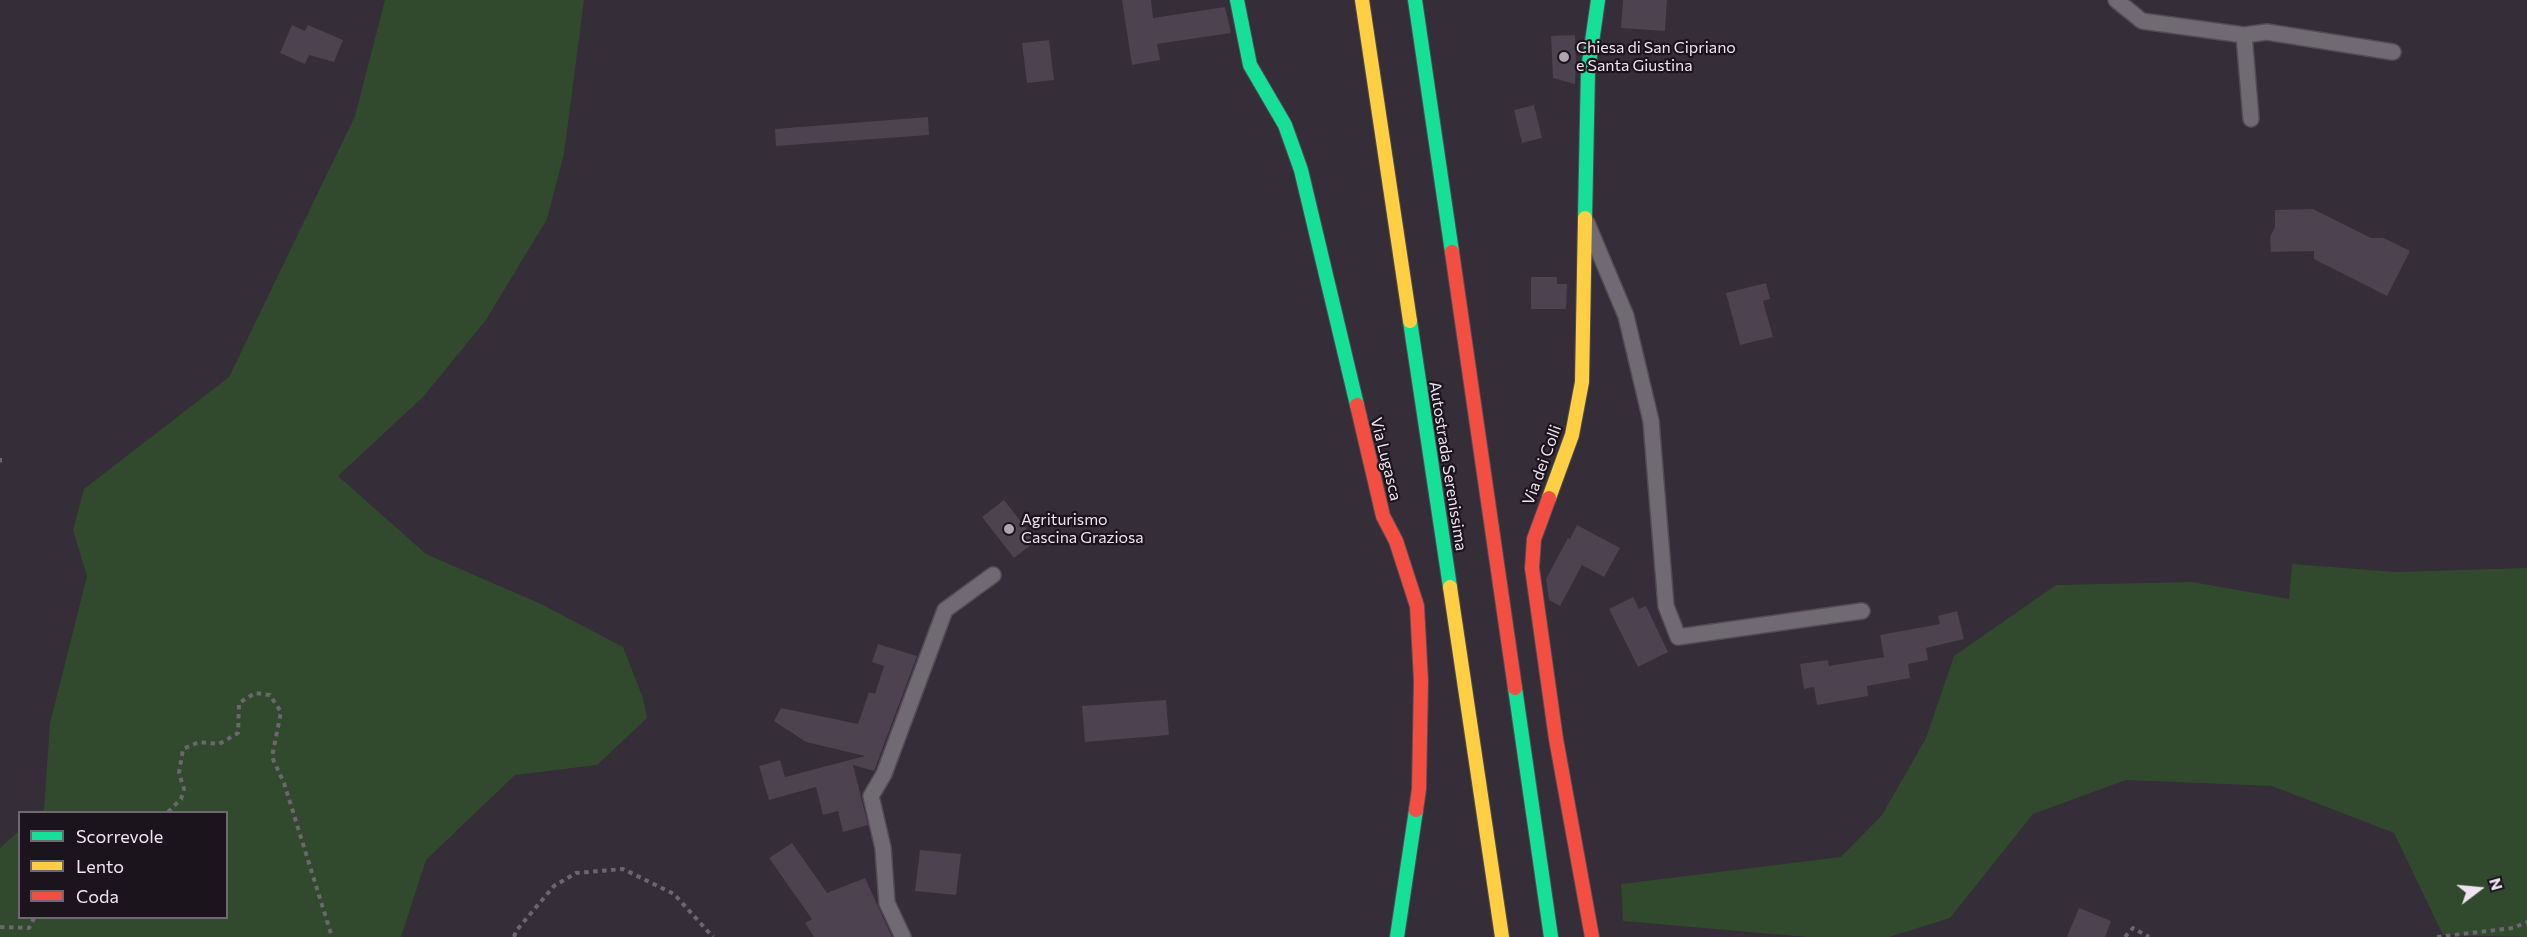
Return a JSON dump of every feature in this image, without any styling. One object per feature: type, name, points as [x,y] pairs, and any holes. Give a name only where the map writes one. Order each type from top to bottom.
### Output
[{"type":"main road","name":"Via Lugasca","points":[[1237,0],[1250,65],[1285,125],[1301,170],[1383,516],[1396,542],[1417,606],[1421,681],[1419,789],[1397,937]]},
{"type":"main road","name":"Autostrada Serenissima","points":[[1362,0],[1502,937]]},
{"type":"main road","name":"Autostrada Serenissima","points":[[1415,0],[1551,937]]},
{"type":"main road","name":"Via dei Colli","points":[[1592,937],[1556,740],[1532,568],[1534,538],[1572,435],[1582,382],[1588,70],[1598,0]]},
{"type":"street","points":[[2116,0],[2142,21],[2244,35],[2267,32],[2393,52]]},
{"type":"street","points":[[2244,35],[2251,119]]},
{"type":"street","points":[[1585,218],[1626,316],[1651,421],[1665,606],[1678,637],[1862,611]]},
{"type":"street","points":[[903,937],[887,903],[883,848],[871,796],[884,774],[945,610],[993,576]]},
{"type":"path","points":[[0,458],[0,464]]},
{"type":"path","points":[[170,811],[181,799],[184,789],[179,772],[183,749],[199,742],[219,744],[238,733],[238,703],[255,693],[270,695],[281,712],[272,757],[284,783],[332,937]]},
{"type":"path","points":[[514,937],[516,931],[554,886],[576,873],[623,869],[674,894],[713,937]]},
{"type":"path","points":[[0,927],[29,928],[34,919]]},
{"type":"path","points":[[2437,937],[2512,928],[2527,922]]},
{"type":"path","points":[[2125,937],[2133,928],[2149,937]]},
{"type":"green space","points":[[385,0],[584,0],[564,154],[547,219],[486,320],[423,397],[338,476],[426,554],[541,604],[623,647],[643,698],[647,718],[597,765],[515,775],[426,860],[401,937],[0,937],[0,848],[18,832],[18,919],[228,919],[228,811],[42,811],[44,809],[50,723],[87,576],[73,530],[84,489],[229,377],[355,116]]},
{"type":"green space","points":[[2292,564],[2396,572],[2527,568],[2527,937],[2443,935],[2394,833],[2272,786],[2126,780],[2033,814],[1950,918],[1889,937],[1807,937],[1623,921],[1621,884],[1841,857],[1882,815],[1926,738],[1954,656],[2056,585],[2192,582],[2289,599]]},
{"type":"building","points":[[1122,0],[1151,0],[1153,18],[1225,7],[1231,33],[1157,44],[1160,60],[1132,65]]},
{"type":"building","points":[[1623,0],[1667,0],[1665,31],[1621,28]]},
{"type":"building","points":[[292,25],[305,31],[308,25],[343,40],[334,62],[309,55],[305,64],[280,53]]},
{"type":"building","name":"Chiesa di San Cipriano e Santa Giustina","points":[[1575,35],[1575,84],[1553,78],[1551,36]]},
{"type":"building","points":[[1049,40],[1054,80],[1027,83],[1022,43]]},
{"type":"building","points":[[1534,105],[1542,138],[1522,143],[1514,110]]},
{"type":"building","points":[[928,117],[929,135],[776,146],[775,129]]},
{"type":"building","points":[[2313,209],[2371,238],[2384,238],[2410,251],[2387,296],[2314,259],[2314,251],[2271,252],[2270,237],[2275,227],[2275,210]]},
{"type":"building","points":[[1531,277],[1557,277],[1557,284],[1567,284],[1566,309],[1531,309]]},
{"type":"building","points":[[1766,283],[1770,299],[1763,301],[1773,337],[1740,345],[1726,293]]},
{"type":"building","name":"Agriturismo Cascina Graziosa","points":[[1004,500],[1036,541],[1014,558],[982,517]]},
{"type":"building","points":[[1577,525],[1620,548],[1604,577],[1582,565],[1560,606],[1549,600],[1546,579]]},
{"type":"building","points":[[1633,597],[1639,609],[1646,606],[1668,652],[1638,667],[1609,609]]},
{"type":"building","points":[[1957,611],[1964,639],[1926,648],[1928,660],[1908,664],[1910,678],[1867,686],[1868,696],[1817,705],[1814,687],[1804,689],[1800,664],[1828,660],[1829,666],[1884,657],[1880,635],[1940,624],[1938,616]]},
{"type":"building","points":[[878,644],[917,656],[874,771],[853,765],[868,825],[843,832],[838,811],[823,815],[816,787],[769,800],[759,766],[780,760],[785,777],[865,756],[806,742],[774,721],[781,708],[858,724],[869,692],[875,694],[884,666],[872,662]]},
{"type":"building","points":[[1166,700],[1169,735],[1085,742],[1082,706]]},
{"type":"building","points":[[792,843],[827,893],[865,878],[892,937],[814,937],[805,923],[812,919],[769,858]]},
{"type":"building","points":[[920,850],[961,854],[956,895],[915,891]]},
{"type":"building","points":[[2079,908],[2111,921],[2105,937],[2067,937]]},
{"type":"traffic: fast","points":[[1237,0],[1250,65],[1285,125],[1301,170],[1357,405]]},
{"type":"traffic: fast","points":[[1415,0],[1452,252]]},
{"type":"traffic: fast","points":[[1585,218],[1588,70],[1598,0]]},
{"type":"traffic: fast","points":[[1410,321],[1450,587]]},
{"type":"traffic: fast","points":[[1515,688],[1551,937]]},
{"type":"traffic: fast","points":[[1397,937],[1416,810]]},
{"type":"traffic: slow","points":[[1362,0],[1410,321]]},
{"type":"traffic: slow","points":[[1549,498],[1572,435],[1582,382],[1585,218]]},
{"type":"traffic: slow","points":[[1450,587],[1502,937]]},
{"type":"traffic: jam","points":[[1452,252],[1515,688]]},
{"type":"traffic: jam","points":[[1357,405],[1383,516],[1396,541],[1417,606],[1421,681],[1419,789],[1416,810]]},
{"type":"traffic: jam","points":[[1549,498],[1534,539],[1532,568],[1556,739],[1592,937]]},
{"type":"place","name":"Chiesa di San Cipriano e Santa Giustina","points":[[1564,57]]},
{"type":"place","name":"Agriturismo Cascina Graziosa","points":[[1009,529]]}]
